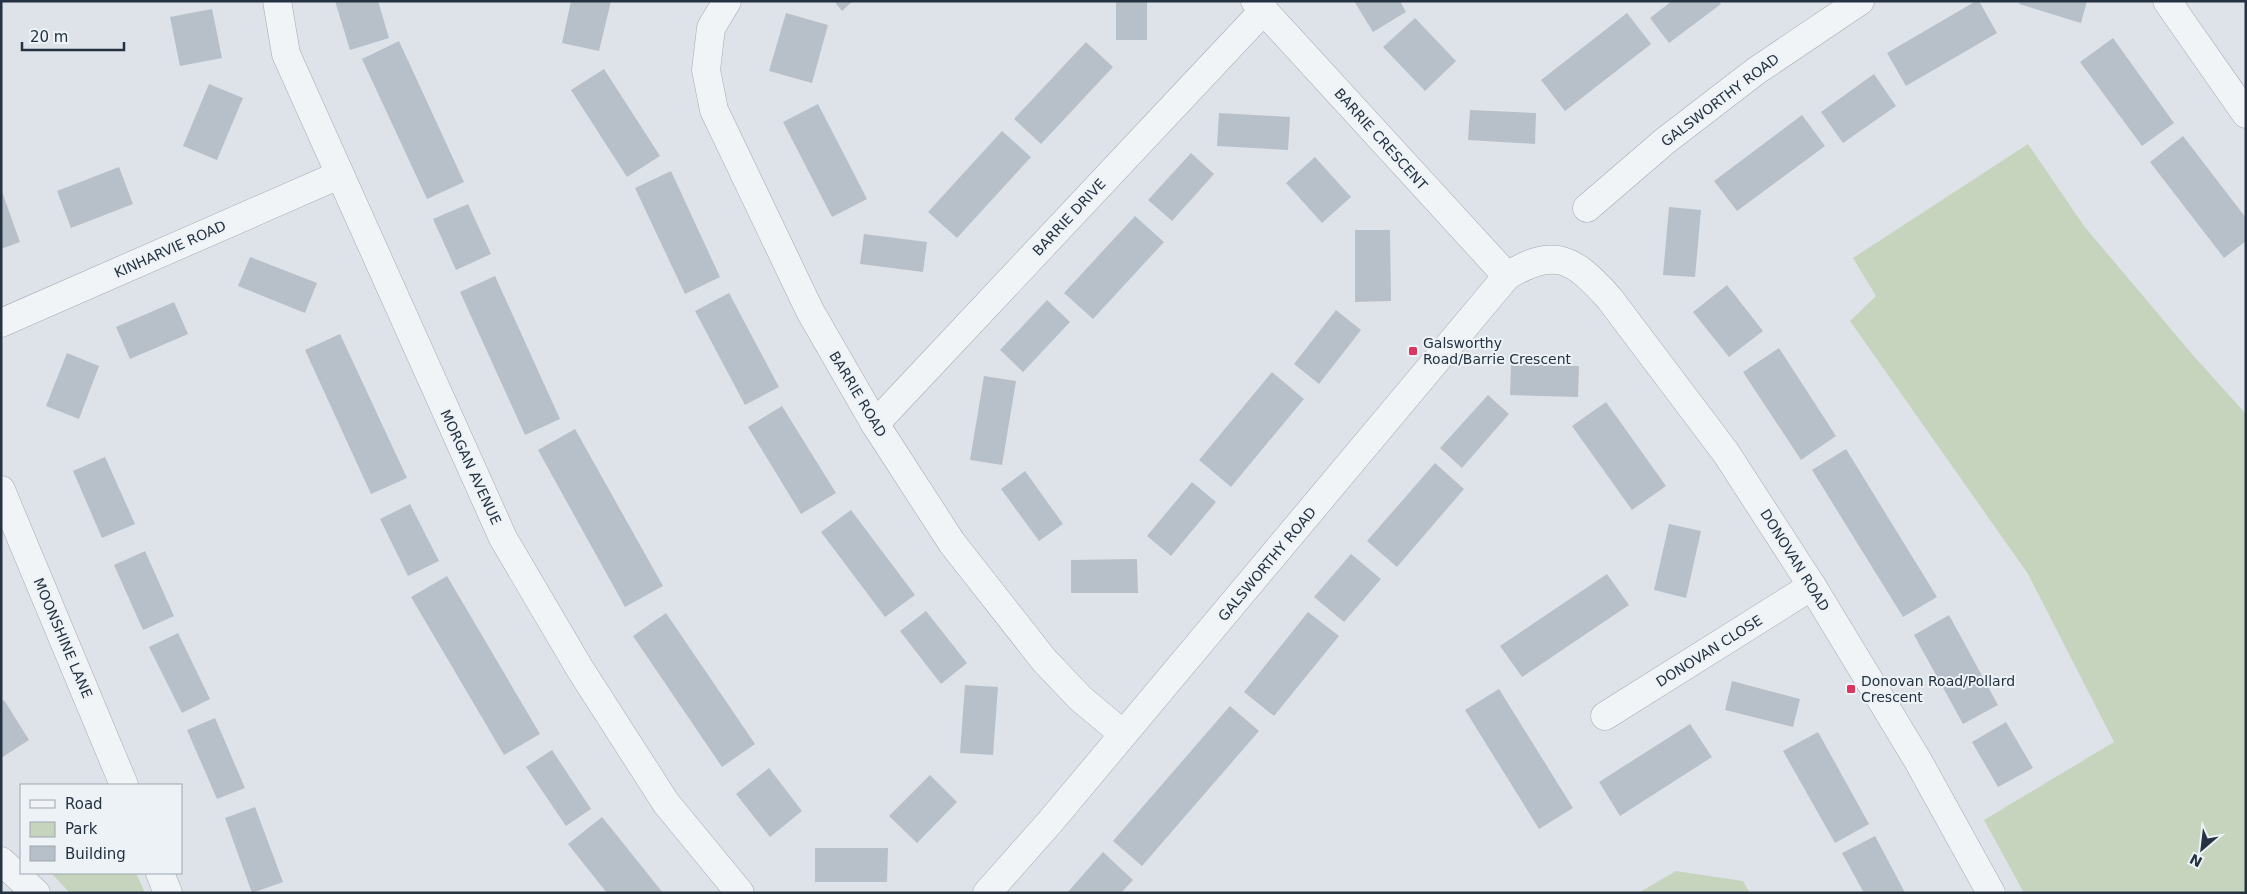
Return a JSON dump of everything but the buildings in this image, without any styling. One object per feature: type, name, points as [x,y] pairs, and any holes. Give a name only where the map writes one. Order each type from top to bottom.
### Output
[{"type":"street","name":"MORGAN AVENUE","points":[[277,1],[286,54],[503,538],[580,669],[666,803],[740,893]]},
{"type":"street","name":"BARRIE ROAD","points":[[727,1],[712,28],[707,61],[706,70],[714,110],[810,311],[875,424],[952,543],[1044,660],[1080,698],[1122,734]]},
{"type":"street","name":"GALSWORTHY ROAD","points":[[1587,208],[1665,142],[1756,71],[1860,1]]},
{"type":"street","points":[[2167,1],[2246,114]]},
{"type":"street","name":"BARRIE DRIVE","points":[[875,424],[1260,6]]},
{"type":"street","name":"BARRIE CRESCENT","points":[[1260,6],[1507,276]]},
{"type":"street","name":"KINHARVIE ROAD","points":[[1,323],[339,175]]},
{"type":"street","name":"GALSWORTHY ROAD","points":[[987,893],[1050,822],[1507,276],[1528,262],[1559,258]]},
{"type":"street","name":"DONOVAN ROAD","points":[[1559,258],[1592,279],[1646,344],[1726,453],[1812,586],[1917,758],[1991,893]]},
{"type":"street","name":"MOONSHINE LANE","points":[[1,490],[124,784]]},
{"type":"street","name":"DONOVAN CLOSE","points":[[1605,716],[1812,586]]},
{"type":"street","points":[[1,861],[36,893]]},
{"type":"street","points":[[160,874],[168,893]]},
{"type":"green space","points":[[2028,144],[2084,226],[2192,354],[2246,414],[2246,893],[2024,893],[1984,820],[2114,742],[2028,574],[1850,321],[1876,296],[1853,258]]},
{"type":"green space","points":[[1676,871],[1743,881],[1750,893],[1638,893]]},
{"type":"green space","points":[[52,874],[136,874],[145,893],[70,893]]},
{"type":"place","name":"Galsworthy Road/Barrie Crescent","points":[[1413,351]]},
{"type":"place","name":"Donovan Road/Pollard Crescent","points":[[1851,689]]}]
